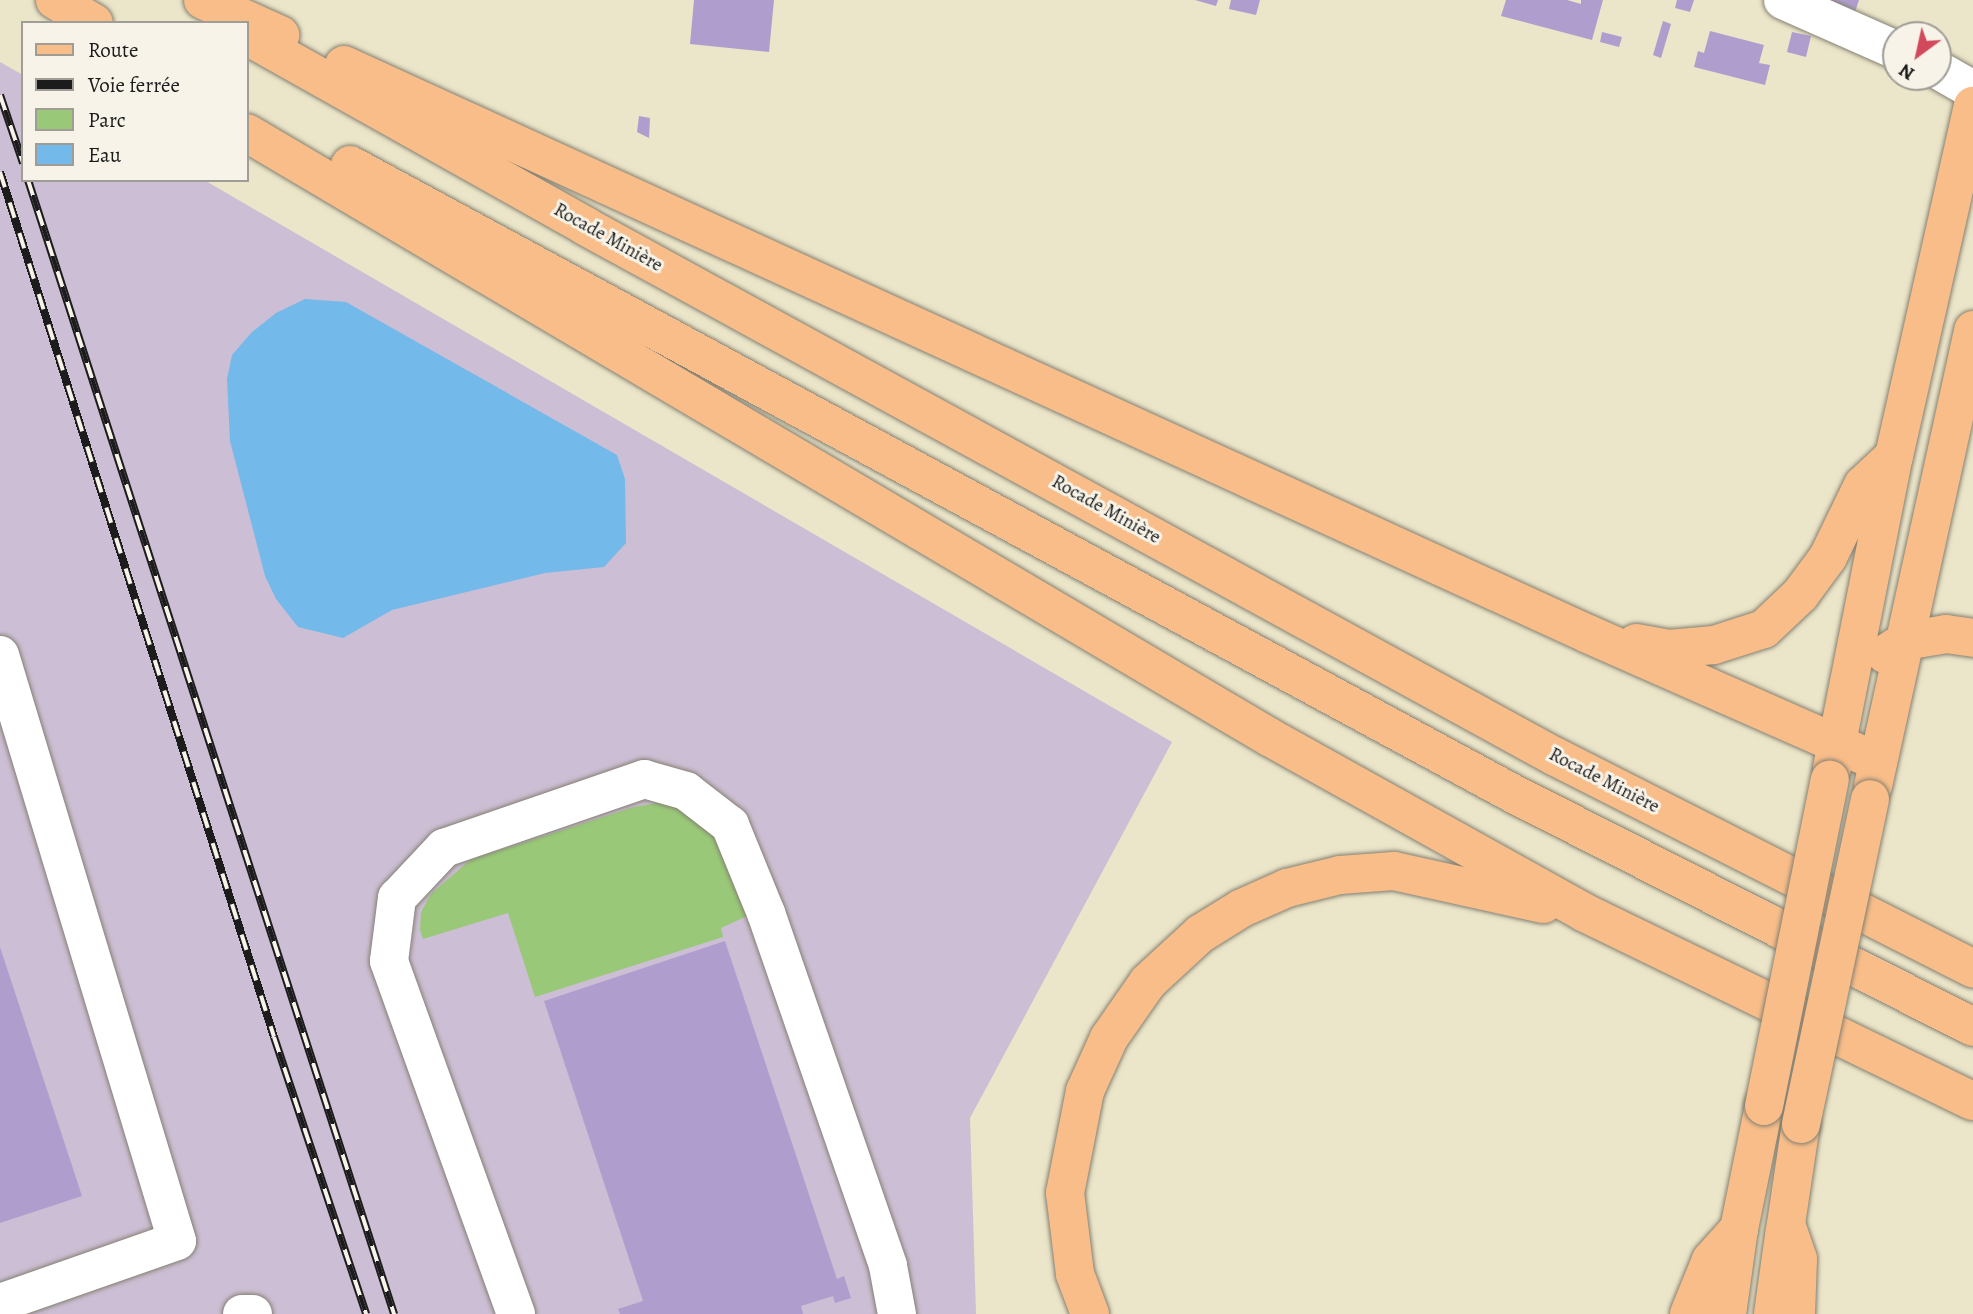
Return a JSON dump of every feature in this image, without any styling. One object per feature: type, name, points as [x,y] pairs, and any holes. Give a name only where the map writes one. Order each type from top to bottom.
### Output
[{"type":"main road","points":[[182,0],[219,21]]},
{"type":"main road","points":[[202,0],[248,21]]},
{"type":"main road","points":[[248,21],[1588,634],[1833,762],[1878,762]]},
{"type":"main road","name":"Rocade Minière","points":[[248,37],[610,239],[1554,755],[1973,969]]},
{"type":"main road","points":[[1727,1314],[1739,1229],[1853,675],[1894,456],[1973,106]]},
{"type":"main road","points":[[248,111],[1498,785],[1973,1027]]},
{"type":"main road","points":[[248,134],[1271,738],[1583,912],[1973,1101]]},
{"type":"main road","points":[[1773,1314],[1801,1124],[1973,330]]},
{"type":"main road","points":[[1588,634],[1669,649],[1714,645],[1764,629],[1800,595],[1828,557],[1863,485],[1894,456]]},
{"type":"main road","points":[[1853,675],[1905,641],[1947,634],[1973,638]]},
{"type":"main road","points":[[1090,1314],[1075,1274],[1065,1193],[1085,1091],[1110,1038],[1148,982],[1200,934],[1242,908],[1287,888],[1340,874],[1394,872],[1583,912]]},
{"type":"main road","points":[[1786,1224],[1798,1259],[1796,1314]]},
{"type":"main road","points":[[1689,1314],[1711,1260],[1739,1229]]},
{"type":"street","points":[[1783,0],[1882,44]]},
{"type":"street","points":[[1952,78],[1973,90]]},
{"type":"street","points":[[0,655],[177,1241],[0,1303]]},
{"type":"street","points":[[516,1314],[389,961],[397,898],[444,849],[644,779],[686,791],[730,825],[766,913],[884,1252],[897,1314]]},
{"type":"street","points":[[242,1314],[253,1314]]},
{"type":"shaded area","points":[[0,62],[21,74],[21,182],[207,182],[1172,742],[970,1118],[976,1314],[0,1314]]},
{"type":"green space","points":[[658,803],[681,807],[713,832],[747,916],[721,928],[723,937],[535,997],[508,913],[423,939],[420,930],[421,912],[431,894],[470,860],[634,807]]},
{"type":"water","points":[[305,299],[346,302],[617,455],[625,479],[626,543],[604,567],[545,573],[392,610],[343,638],[298,627],[276,599],[265,576],[230,441],[227,379],[232,355],[252,332],[276,313]]},
{"type":"building","points":[[694,0],[774,0],[769,52],[690,44]]},
{"type":"building","points":[[1195,0],[1218,0],[1216,6]]},
{"type":"building","points":[[1231,0],[1260,0],[1256,15],[1229,9]]},
{"type":"building","points":[[1506,0],[1567,0],[1581,4],[1581,0],[1603,0],[1592,40],[1501,16]]},
{"type":"building","points":[[1677,0],[1694,0],[1690,12],[1675,8]]},
{"type":"building","points":[[1821,0],[1859,0],[1855,12]]},
{"type":"building","points":[[1663,21],[1671,24],[1661,58],[1653,55]]},
{"type":"building","points":[[1710,31],[1764,45],[1759,63],[1770,65],[1765,85],[1694,67],[1698,51],[1704,53]]},
{"type":"building","points":[[1602,32],[1622,37],[1619,47],[1600,42]]},
{"type":"building","points":[[1792,32],[1811,36],[1806,57],[1787,52]]},
{"type":"building","points":[[639,116],[650,118],[649,138],[637,132]]},
{"type":"building","points":[[725,941],[837,1279],[844,1276],[851,1298],[835,1303],[833,1296],[801,1306],[803,1314],[620,1314],[618,1309],[643,1301],[544,1001]]},
{"type":"building","points":[[0,947],[82,1196],[0,1223]]},
{"type":"railway","points":[[0,95],[21,157]]},
{"type":"railway","points":[[0,172],[274,1037],[366,1314]]},
{"type":"railway","points":[[29,182],[394,1314]]}]
